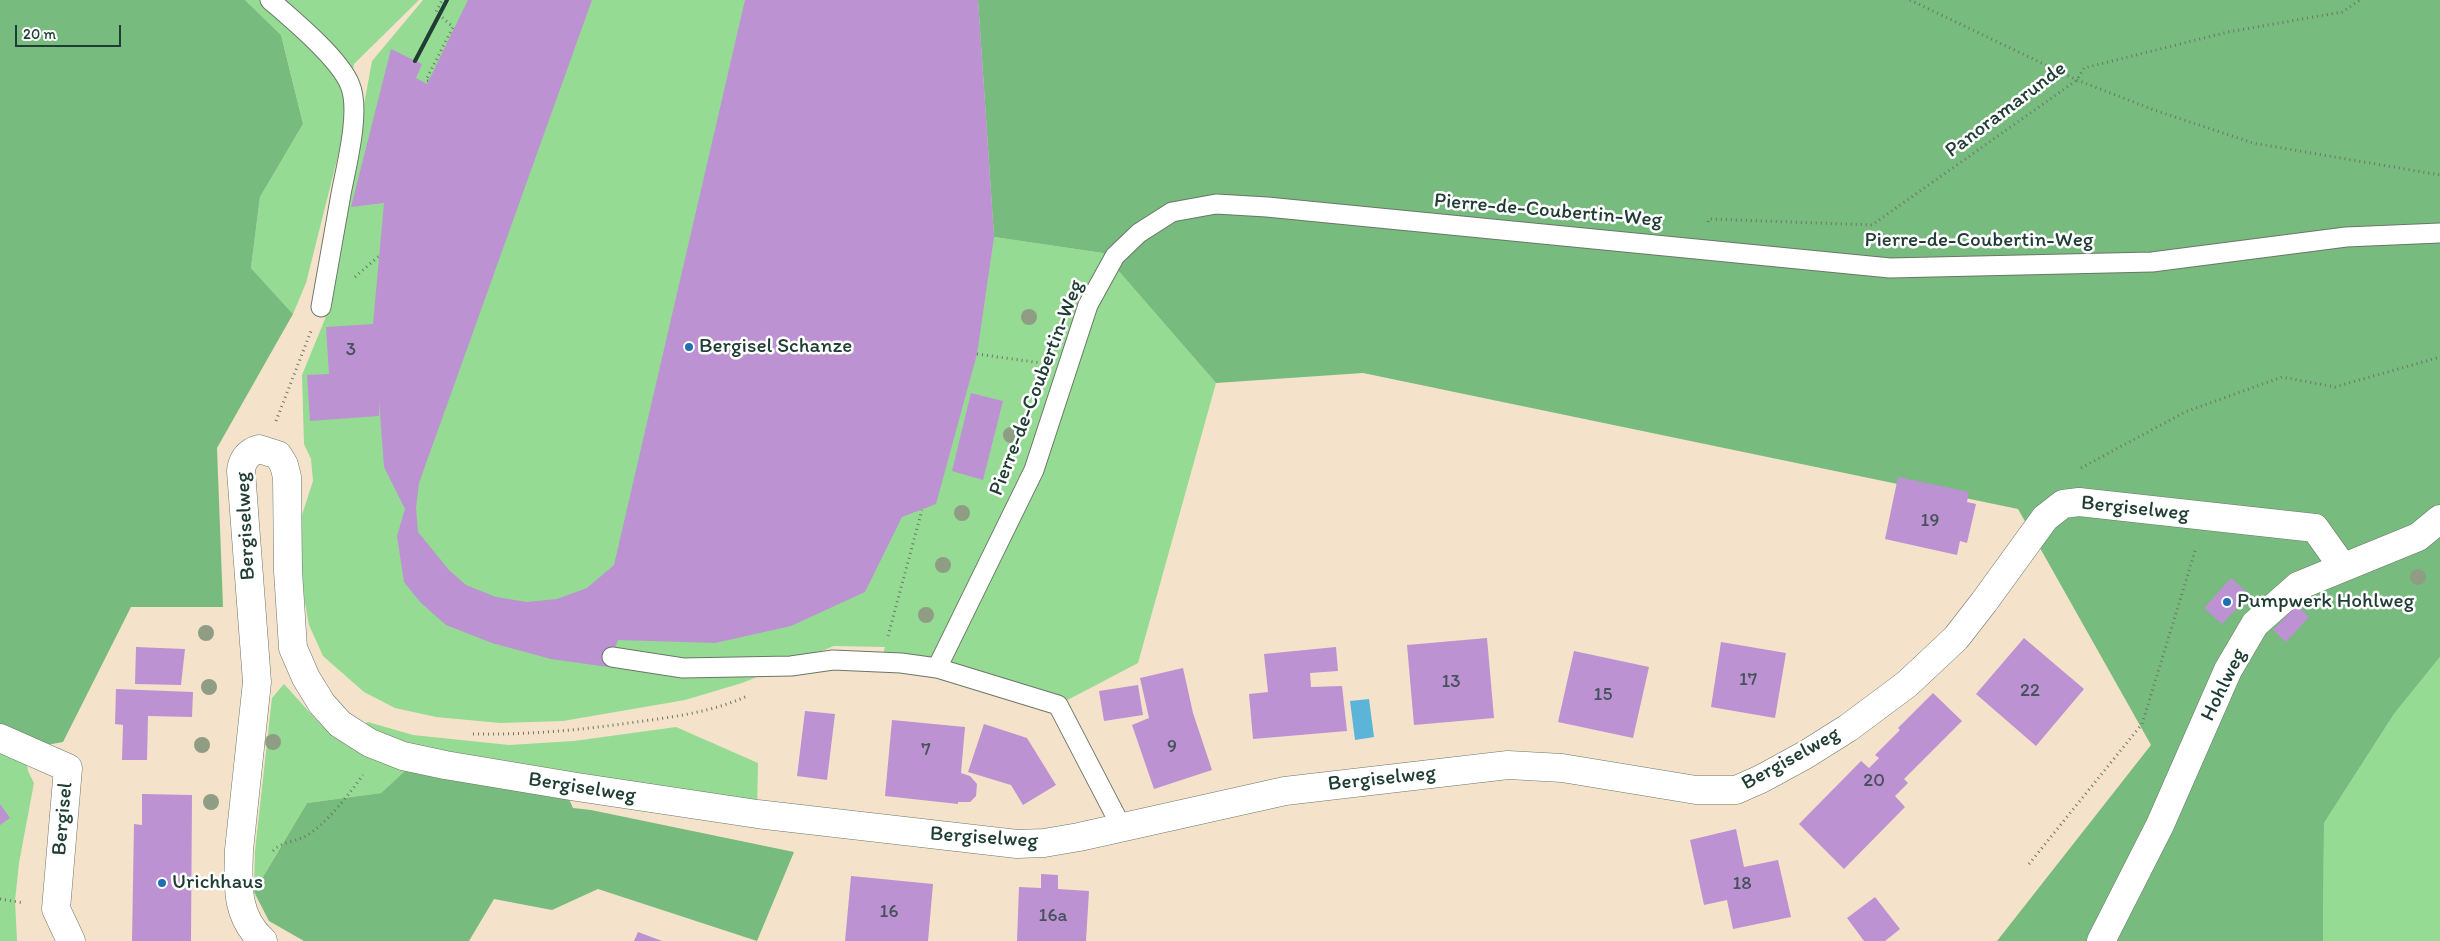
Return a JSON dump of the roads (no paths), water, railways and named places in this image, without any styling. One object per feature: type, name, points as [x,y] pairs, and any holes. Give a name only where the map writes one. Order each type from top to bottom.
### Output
[{"type":"street","name":"Bergiselweg","points":[[263,941],[245,918],[239,897],[239,850],[257,682],[241,471],[243,461],[250,452],[265,449],[278,456],[286,470],[288,571],[294,648],[300,665],[313,691],[330,714],[350,731],[382,748],[404,756],[445,765],[577,787],[757,814],[1017,844],[1052,842],[1285,791],[1508,765],[1562,768],[1657,786],[1696,790],[1736,790],[1761,780],[1848,728],[1920,673],[1956,638],[2038,527],[2057,507],[2079,502],[2314,528],[2342,566]]},
{"type":"street","name":"Hohlweg","points":[[2101,941],[2160,825],[2228,670],[2255,624],[2298,586],[2342,566],[2418,537],[2440,519]]},
{"type":"street","name":"Bergisel","points":[[0,738],[68,768],[56,909],[71,941]]},
{"type":"lane","points":[[270,0],[305,30],[342,72],[350,85],[354,101],[352,132],[321,307]]},
{"type":"lane","name":"Pierre-de-Coubertin-Weg","points":[[937,668],[1034,470],[1088,305],[1115,256],[1139,233],[1172,212],[1216,204],[1267,207],[1890,268],[1967,268],[2152,262],[2346,237],[2440,233]]},
{"type":"lane","points":[[612,657],[683,668],[791,666],[833,660],[881,661],[937,668],[1058,705],[1122,828]]},
{"type":"water","points":[[1369,699],[1374,737],[1355,740],[1350,701]]},
{"type":"railway","points":[[415,61],[447,0]]},
{"type":"place","name":"Bergisel Schanze","points":[[689,347]]},
{"type":"place","name":"Pumpwerk Hohlweg","points":[[2227,602]]},
{"type":"place","name":"Urichhaus","points":[[162,883]]}]
